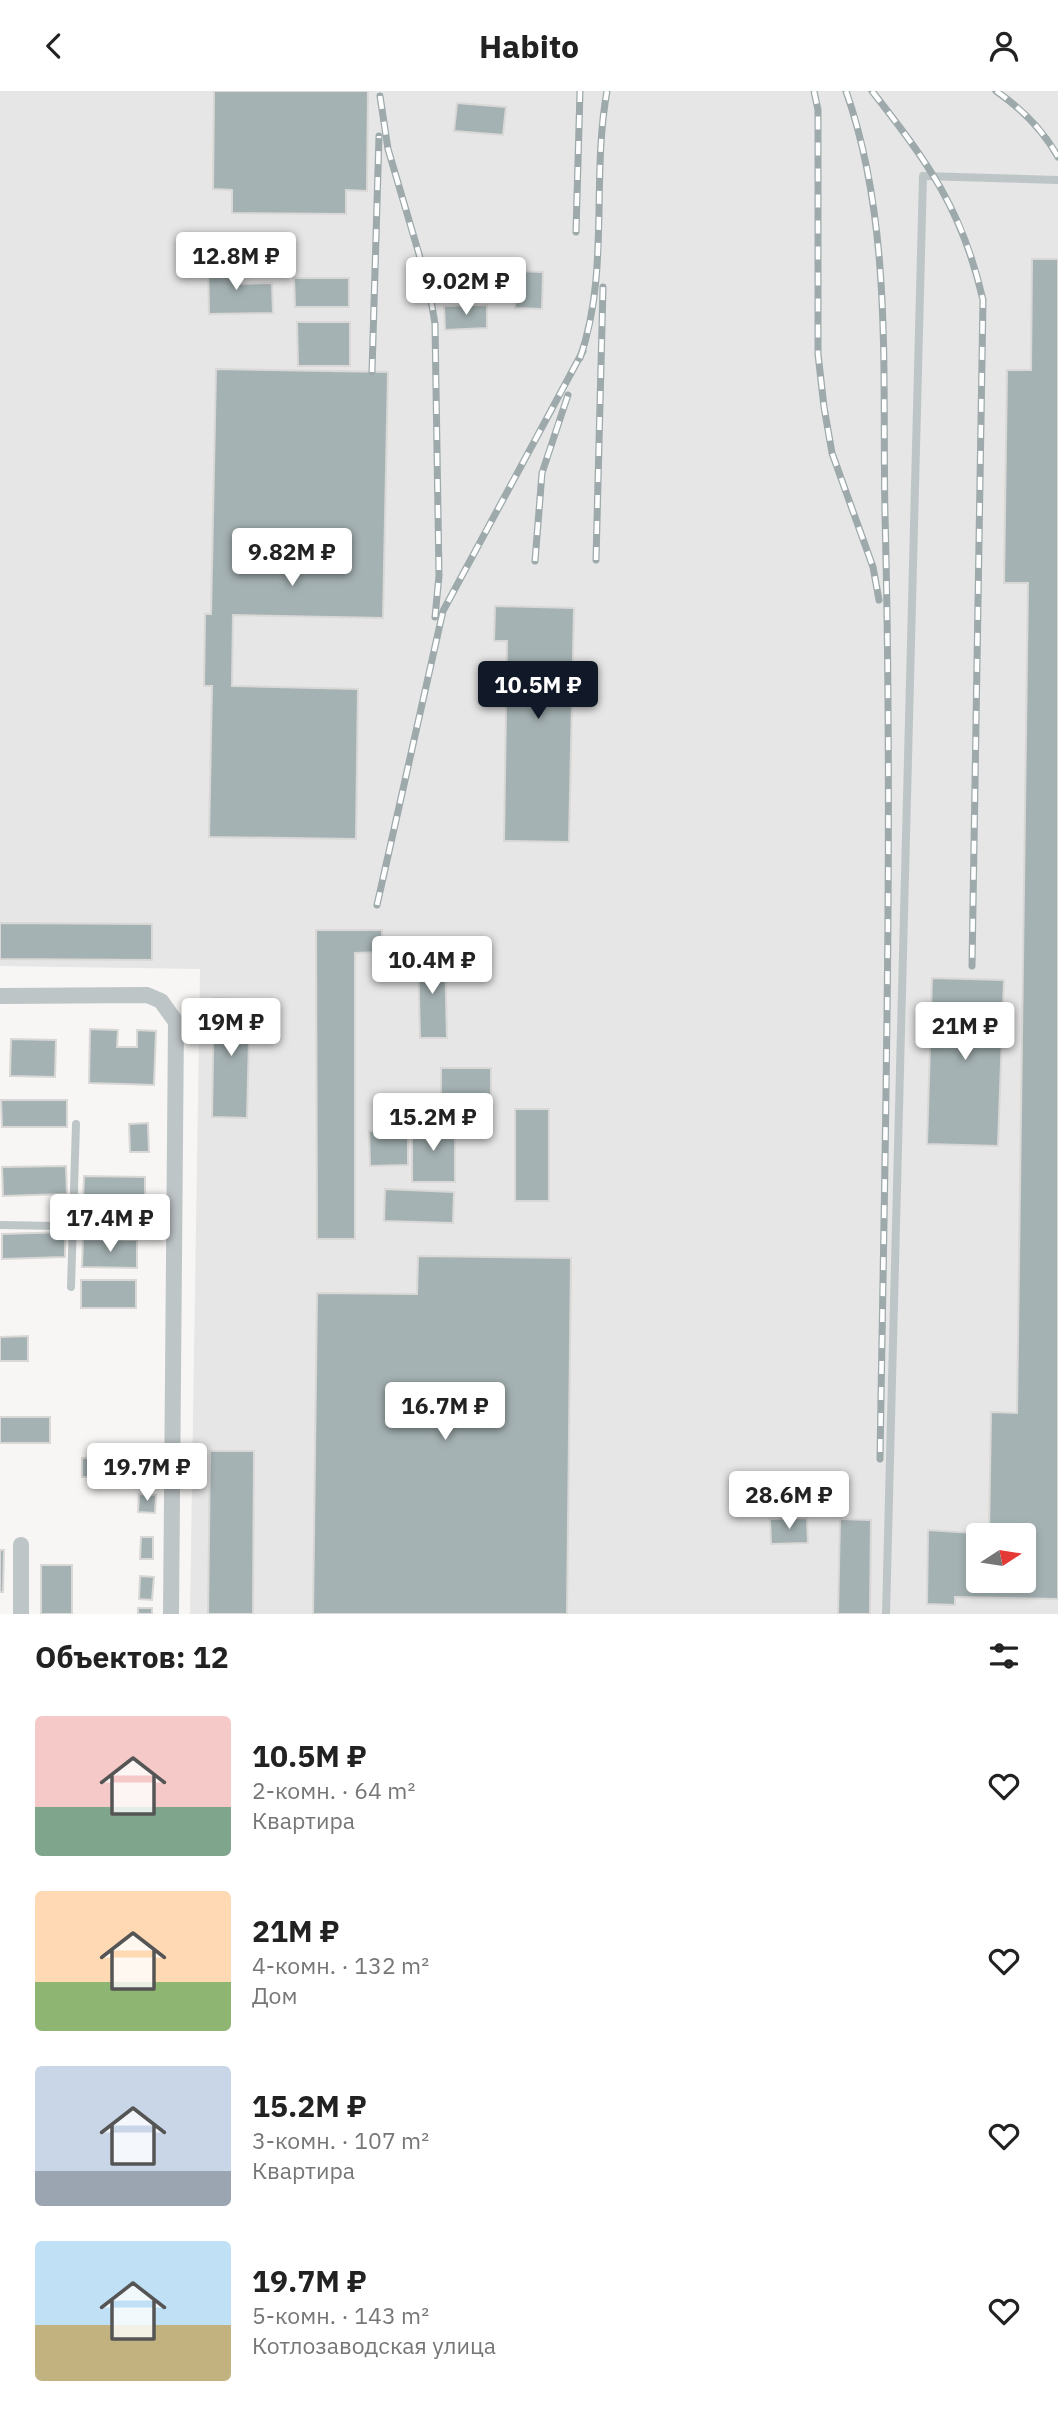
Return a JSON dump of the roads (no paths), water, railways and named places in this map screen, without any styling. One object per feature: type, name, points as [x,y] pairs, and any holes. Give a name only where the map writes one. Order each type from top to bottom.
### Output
[{"type":"street","points":[[0,996],[147,995],[169,1009],[176,1022],[171,1614]]},
{"type":"street","points":[[21,1545],[21,1614]]},
{"type":"lane","points":[[886,1614],[923,176],[1058,180]]},
{"type":"lane","points":[[71,1287],[76,1124]]},
{"type":"lane","points":[[0,1225],[174,1228]]},
{"type":"railway","points":[[576,232],[580,91]]},
{"type":"railway","points":[[580,358],[595,292],[602,124],[607,91]]},
{"type":"railway","points":[[814,91],[818,110],[818,354],[824,407],[832,453],[873,567],[879,600]]},
{"type":"railway","points":[[846,91],[872,194],[884,354],[888,869],[880,1459]]},
{"type":"railway","points":[[872,91],[927,165],[954,213],[975,268],[983,300],[972,966]]},
{"type":"railway","points":[[996,91],[1031,121],[1058,157]]},
{"type":"railway","points":[[380,96],[388,149],[429,288],[435,324],[439,576],[435,617]]},
{"type":"railway","points":[[372,372],[379,136]]},
{"type":"railway","points":[[596,560],[603,287]]},
{"type":"railway","points":[[377,905],[443,611],[583,351]]},
{"type":"railway","points":[[535,561],[542,473],[568,395]]}]
